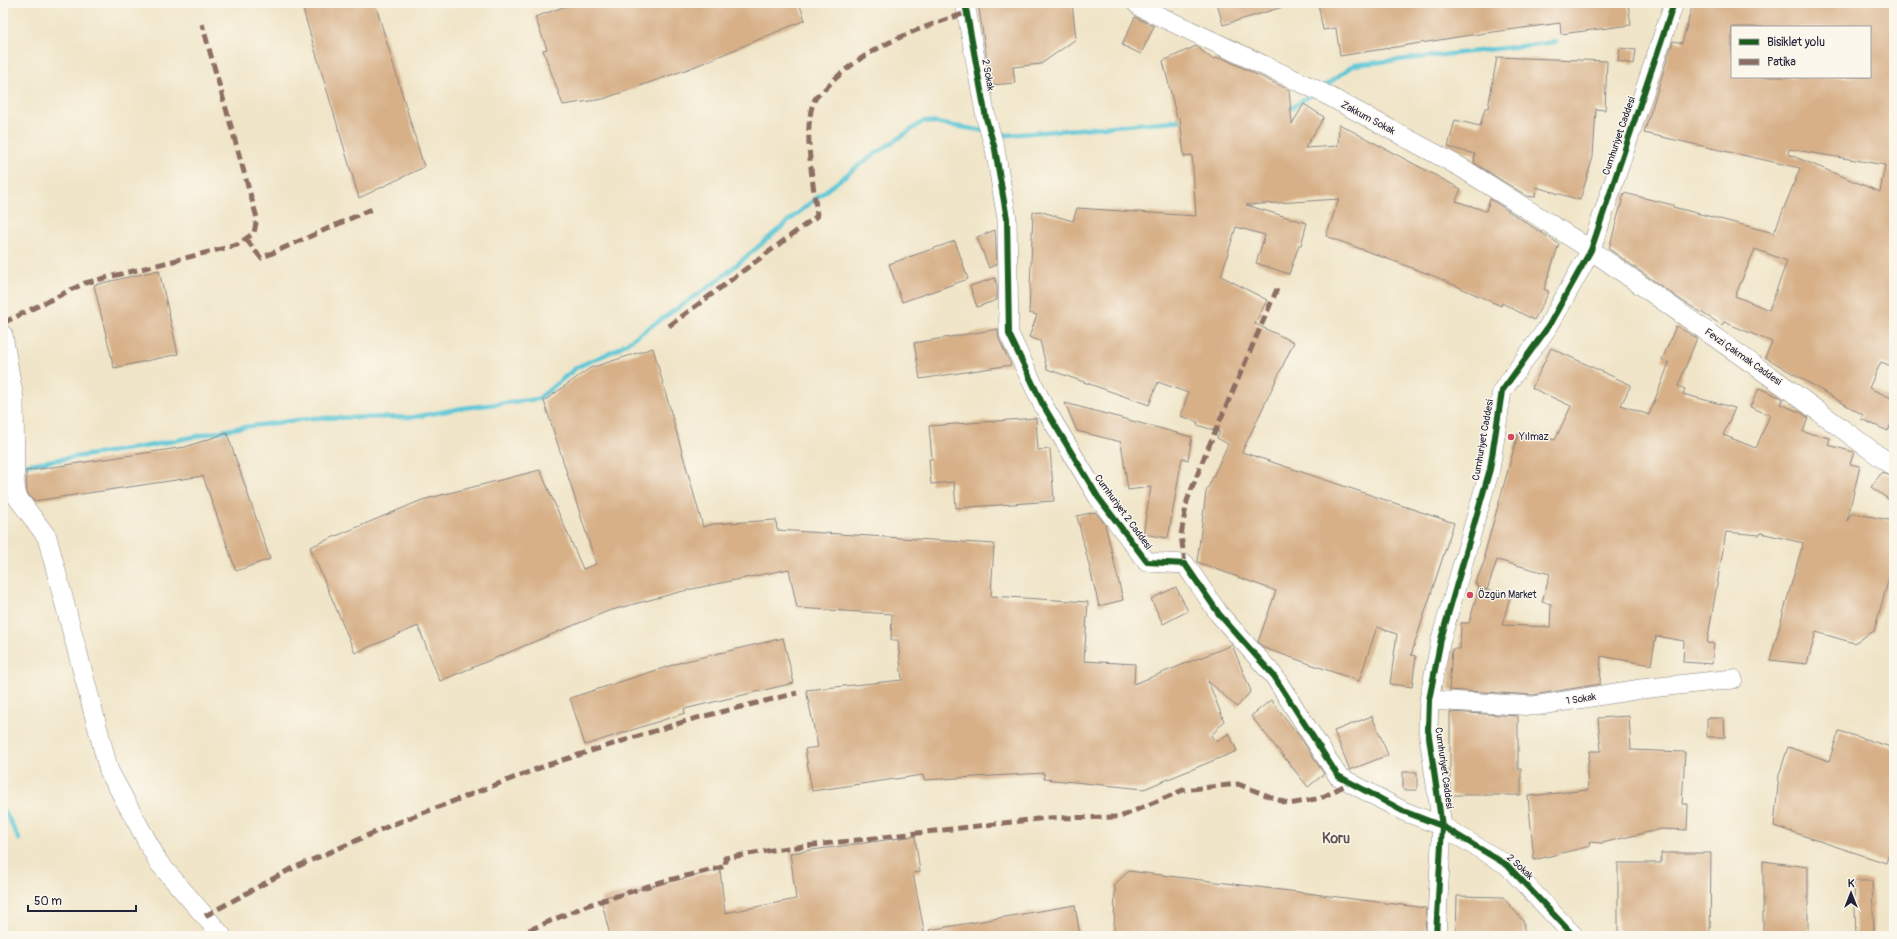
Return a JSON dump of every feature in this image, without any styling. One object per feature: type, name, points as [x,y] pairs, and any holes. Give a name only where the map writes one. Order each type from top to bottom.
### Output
[{"type":"street","name":"2 Sokak","points":[[965,3],[986,118],[995,149]]},
{"type":"street","name":"Zakkum Sokak","points":[[1136,3],[1142,8],[1323,93],[1462,168],[1591,250]]},
{"type":"street","name":"Cumhuriyet Caddesi","points":[[1436,936],[1442,826],[1428,730],[1429,700],[1441,639],[1490,469],[1502,392],[1548,327],[1591,250],[1674,3]]},
{"type":"street","name":"Cumhuriyet 2 Caddesi","points":[[995,149],[1007,219],[1009,334],[1043,405],[1098,497],[1147,562],[1185,564],[1219,614],[1274,676],[1338,776],[1403,811],[1442,826]]},
{"type":"street","name":"Fevzi Çakmak Caddesi","points":[[1591,250],[1784,386],[1894,467]]},
{"type":"street","points":[[3,335],[14,399],[15,485],[17,497],[47,537],[109,771],[159,863],[222,936]]},
{"type":"street","name":"1 Sokak","points":[[1429,700],[1534,706],[1641,689],[1733,679]]},
{"type":"street","name":"2 Sokak","points":[[1442,826],[1507,865],[1574,936]]},
{"type":"building","points":[[301,3],[375,3],[424,167],[359,198]]},
{"type":"building","points":[[575,3],[799,3],[805,20],[691,68],[603,99],[563,105],[543,50],[547,49],[535,17]]},
{"type":"building","points":[[978,3],[1072,3],[1076,39],[1041,64],[1013,67],[1015,83],[991,85]]},
{"type":"building","points":[[1217,3],[1286,3],[1286,6],[1223,25]]},
{"type":"building","points":[[1318,3],[1628,3],[1631,25],[1561,34],[1560,23],[1464,36],[1340,56],[1336,28],[1323,30]]},
{"type":"building","points":[[1693,3],[1894,3],[1894,367],[1881,362],[1869,388],[1894,399],[1894,417],[1888,431],[1861,419],[1863,415],[1765,357],[1772,342],[1724,322],[1722,325],[1681,300],[1609,249],[1624,193],[1774,233],[1800,168],[1644,133],[1673,41],[1682,43]],"holes":[[[1789,149],[1885,165],[1880,192],[1788,154]],[[1755,249],[1787,261],[1769,310],[1735,296]]]},
{"type":"building","points":[[1135,17],[1154,26],[1141,54],[1122,45]]},
{"type":"building","points":[[1196,46],[1212,59],[1222,58],[1289,90],[1292,124],[1304,104],[1324,117],[1305,148],[1338,146],[1339,124],[1461,189],[1456,201],[1486,211],[1490,199],[1559,244],[1544,289],[1549,292],[1534,320],[1502,303],[1501,306],[1434,276],[1326,236],[1339,199],[1246,205],[1307,223],[1301,245],[1299,245],[1289,274],[1256,263],[1265,235],[1236,227],[1221,276],[1267,300],[1255,324],[1294,342],[1242,452],[1454,523],[1411,655],[1416,656],[1412,687],[1390,684],[1397,634],[1377,627],[1359,681],[1264,648],[1258,642],[1276,591],[1197,562],[1206,492],[1228,444],[1217,438],[1220,432],[1197,425],[1198,422],[1181,416],[1188,393],[1158,382],[1149,405],[1047,369],[1040,341],[1029,337],[1037,315],[1029,313],[1033,212],[1039,211],[1073,221],[1077,208],[1196,216],[1192,155],[1184,156],[1180,118],[1177,118],[1163,61]]},
{"type":"building","points":[[1620,48],[1636,50],[1634,64],[1618,61]]},
{"type":"building","points":[[1497,57],[1607,61],[1605,110],[1596,109],[1593,157],[1580,200],[1536,187],[1535,197],[1527,196],[1474,163],[1475,154],[1448,147],[1455,120],[1480,126],[1485,108],[1488,108]]},
{"type":"building","points":[[995,230],[997,264],[989,268],[977,237]]},
{"type":"building","points":[[955,241],[968,279],[902,302],[889,264]]},
{"type":"building","points":[[159,270],[178,354],[114,368],[94,285]]},
{"type":"building","points":[[995,278],[997,285],[997,300],[977,307],[970,286]]},
{"type":"building","points":[[1676,326],[1697,338],[1678,386],[1685,389],[1683,394],[1735,408],[1723,435],[1756,448],[1770,415],[1750,407],[1759,388],[1782,398],[1783,399],[1780,404],[1802,413],[1808,418],[1803,432],[1830,438],[1828,445],[1854,452],[1850,464],[1860,466],[1847,521],[1852,513],[1894,521],[1894,560],[1874,631],[1854,643],[1816,632],[1807,664],[1770,660],[1803,543],[1761,533],[1760,535],[1726,532],[1707,643],[1714,644],[1712,664],[1683,662],[1684,641],[1656,636],[1651,665],[1601,656],[1600,684],[1533,695],[1449,690],[1452,649],[1460,649],[1461,623],[1469,623],[1479,588],[1487,590],[1477,587],[1477,584],[1475,584],[1486,557],[1484,556],[1518,434],[1533,438],[1534,434],[1555,440],[1571,406],[1532,388],[1551,348],[1631,385],[1621,405],[1649,415],[1669,363],[1662,360]],"holes":[[[1497,560],[1550,574],[1542,602],[1551,604],[1550,627],[1502,625],[1510,597],[1487,590]]]},
{"type":"building","points":[[998,329],[999,339],[1011,365],[920,379],[914,343]]},
{"type":"building","points":[[653,348],[703,527],[713,524],[776,520],[777,530],[994,544],[991,596],[1088,602],[1084,661],[1135,664],[1134,684],[1232,645],[1251,691],[1237,707],[1208,681],[1224,721],[1211,736],[1217,742],[1229,733],[1237,751],[1144,789],[1044,779],[1044,773],[924,780],[923,775],[812,791],[805,749],[818,747],[806,690],[902,680],[898,640],[891,640],[892,614],[797,608],[789,569],[687,590],[608,611],[440,681],[418,626],[355,653],[310,547],[422,500],[540,470],[583,569],[596,564],[544,401],[590,368]]},
{"type":"building","points":[[1065,403],[1192,437],[1188,460],[1182,458],[1168,538],[1143,534],[1151,487],[1128,490],[1121,442],[1077,431]]},
{"type":"building","points":[[1036,418],[1038,450],[1050,449],[1054,501],[956,508],[954,482],[931,484],[929,459],[932,459],[929,426]]},
{"type":"building","points":[[227,433],[270,559],[236,571],[203,476],[34,501],[27,493],[26,471],[185,447]]},
{"type":"building","points":[[1882,472],[1894,478],[1894,503],[1871,487]]},
{"type":"building","points":[[1095,512],[1105,524],[1123,600],[1099,606],[1077,516]]},
{"type":"building","points":[[1176,587],[1188,611],[1163,624],[1151,599]]},
{"type":"building","points":[[783,638],[794,683],[684,709],[685,713],[585,745],[570,698],[682,662]]},
{"type":"building","points":[[1271,700],[1300,737],[1324,774],[1308,787],[1251,716]]},
{"type":"building","points":[[1450,712],[1518,716],[1518,769],[1521,769],[1521,795],[1450,795]]},
{"type":"building","points":[[1372,716],[1388,755],[1350,770],[1334,731]]},
{"type":"building","points":[[1629,716],[1631,750],[1685,752],[1682,804],[1688,804],[1687,830],[1661,829],[1602,843],[1589,842],[1590,846],[1534,860],[1528,796],[1588,790],[1587,771],[1590,751],[1601,751],[1598,718]]},
{"type":"building","points":[[1707,718],[1724,718],[1725,737],[1707,737]]},
{"type":"building","points":[[1839,731],[1894,748],[1894,839],[1886,863],[1774,826],[1779,775],[1788,747],[1829,761]]},
{"type":"building","points":[[1403,772],[1417,772],[1417,790],[1403,790]]},
{"type":"building","points":[[915,836],[920,872],[913,873],[925,936],[610,936],[601,898],[720,870],[725,913],[796,899],[790,853]]},
{"type":"building","points":[[1661,853],[1711,853],[1710,936],[1618,936],[1618,863],[1661,863]]},
{"type":"building","points":[[1763,861],[1808,867],[1808,936],[1763,936]]},
{"type":"building","points":[[1129,871],[1426,908],[1425,936],[1114,936],[1115,884]]},
{"type":"building","points":[[1854,881],[1872,881],[1874,936],[1856,936]]},
{"type":"building","points":[[1457,896],[1503,897],[1524,922],[1524,936],[1456,936]]},
{"type":"building","points":[[1075,905],[1080,936],[930,936],[929,930]]},
{"type":"waterway","points":[[1322,88],[1354,65],[1556,42]]},
{"type":"waterway","points":[[1287,111],[1312,94]]},
{"type":"waterway","points":[[996,133],[1008,135],[1186,120]]},
{"type":"waterway","points":[[18,465],[148,446],[237,428],[313,418],[414,417],[463,408],[538,399],[577,367],[616,350],[716,282],[815,199],[862,163],[924,121],[985,131]]},
{"type":"waterway","points":[[3,810],[19,839]]},
{"type":"marked path","points":[[669,326],[817,216],[810,157],[809,126],[814,101],[818,96],[841,74],[873,51],[909,33],[966,13]]},
{"type":"marked path","points":[[3,323],[85,283],[237,245],[254,233],[257,218],[202,24]]},
{"type":"marked path","points":[[246,239],[261,258],[372,209]]},
{"type":"marked path","points":[[1185,564],[1181,535],[1187,501],[1205,455],[1277,289]]},
{"type":"marked path","points":[[205,916],[287,871],[389,826],[547,765],[689,720],[797,693]]},
{"type":"marked path","points":[[515,936],[588,905],[661,882],[726,866],[725,858],[772,850],[1046,818],[1120,817],[1183,790],[1238,784],[1289,804],[1321,798],[1351,782]]},
{"type":"cycle path","points":[[965,3],[986,118],[995,149],[1007,219],[1009,334],[1043,405],[1098,497],[1147,562],[1185,564],[1219,614],[1274,676],[1338,776],[1403,811],[1442,826],[1507,865],[1574,936]]},
{"type":"cycle path","points":[[1436,936],[1442,826],[1428,730],[1429,700],[1441,639],[1490,469],[1502,391],[1548,327],[1591,250],[1674,3]]},
{"type":"place","name":"Yılmaz","points":[[1511,437]]},
{"type":"place","name":"Özgün Market","points":[[1470,595]]},
{"type":"district","name":"Koru","points":[[1336,838]]}]
